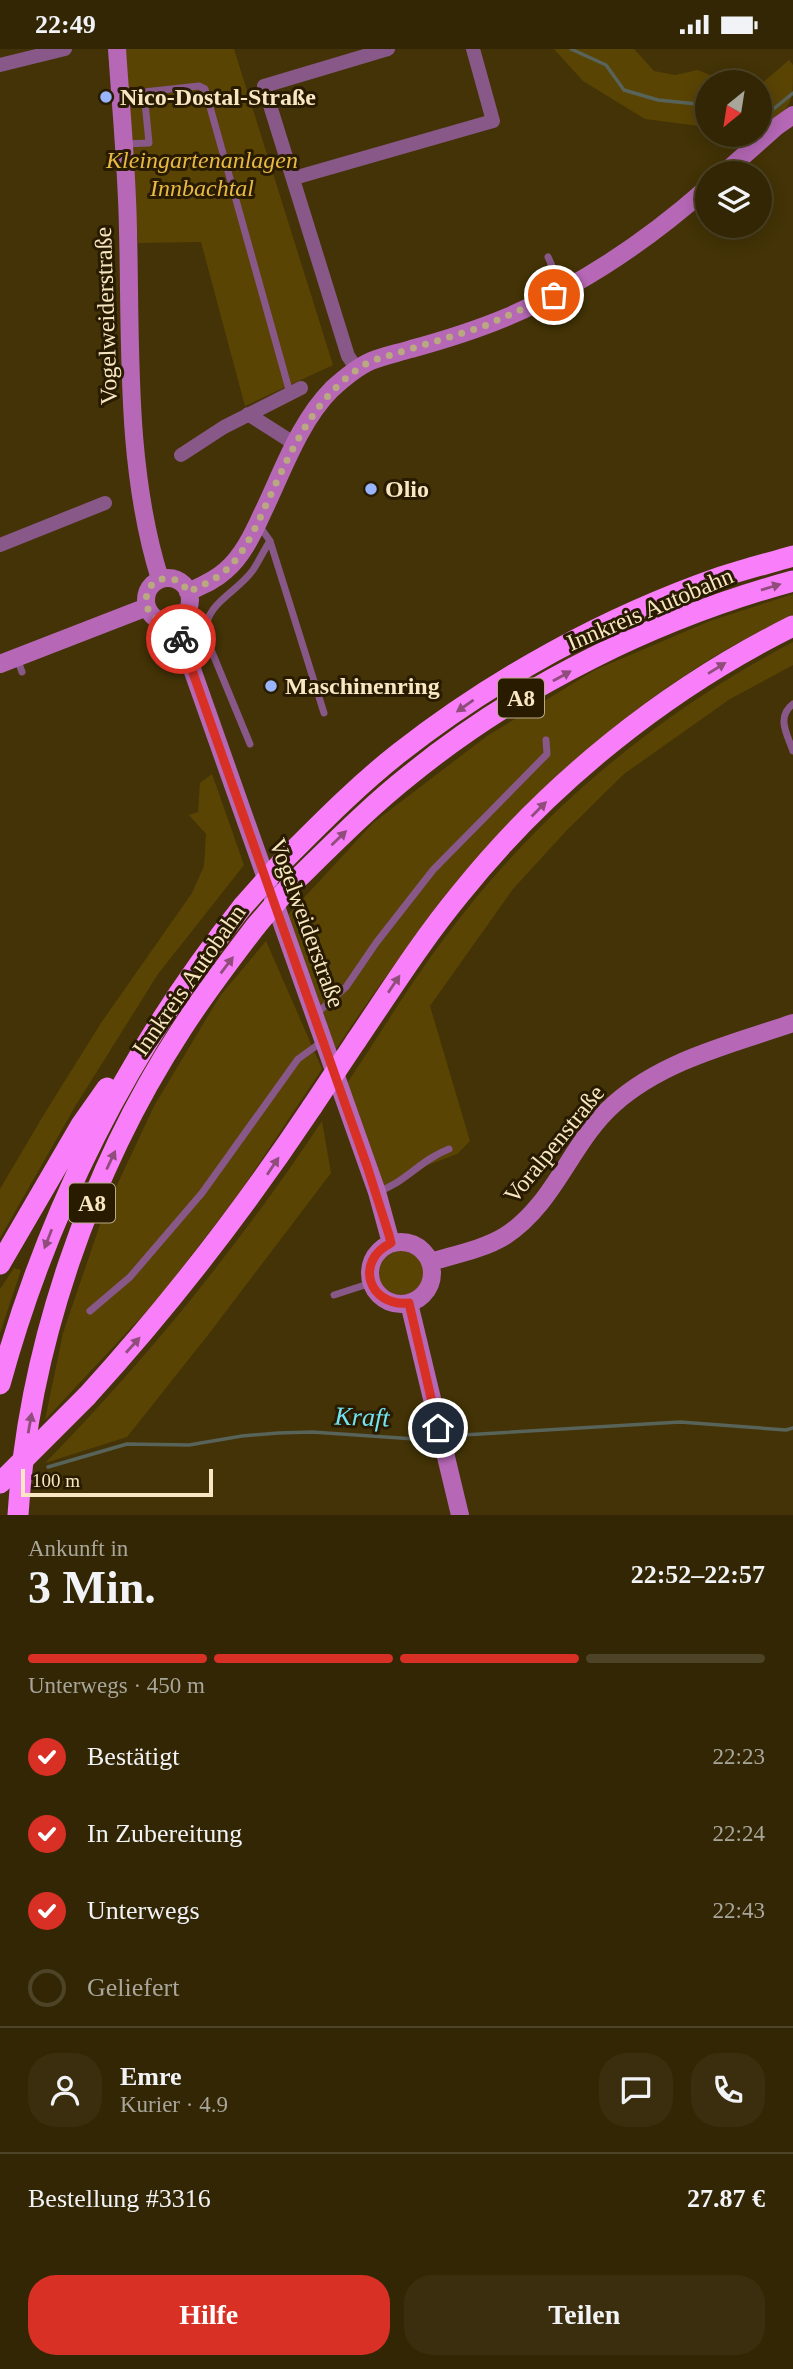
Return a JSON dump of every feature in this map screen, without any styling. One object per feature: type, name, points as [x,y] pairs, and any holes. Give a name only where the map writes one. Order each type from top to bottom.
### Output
[{"type":"highway","name":"Innkreis Autobahn","points":[[0,1384],[32,1280],[96,1132],[154,1029],[183,984],[243,906],[282,862],[346,798],[389,762],[485,692],[541,659],[634,613],[720,578],[793,556]]},
{"type":"highway","name":"Innkreis Autobahn","points":[[18,1515],[36,1387],[49,1329],[81,1230],[122,1136],[151,1079],[187,1021],[256,926],[290,885],[352,825],[411,774],[509,705],[602,654],[699,611],[793,580]]},
{"type":"highway","points":[[0,1483],[87,1396],[136,1342],[210,1252],[270,1170],[412,957],[461,893],[517,831],[576,772],[651,713],[716,668],[793,626]]},
{"type":"highway","points":[[0,1264],[81,1125],[154,1029]]},
{"type":"main road","name":"Vogelweiderstraße","points":[[117,49],[124,144],[135,435],[143,505],[160,579]]},
{"type":"main road","points":[[738,161],[793,115]]},
{"type":"main road","points":[[188,592],[215,579],[236,559],[258,523],[295,444],[312,416],[331,391],[357,369],[371,361],[456,336],[507,317],[563,290],[629,250],[695,198]]},
{"type":"main road","points":[[160,579],[180,582],[188,592],[190,598],[187,609],[174,621],[155,618],[147,607],[147,593],[160,579]]},
{"type":"main road","points":[[13,665],[147,607]]},
{"type":"main road","name":"Vogelweiderstraße","points":[[174,621],[324,1041],[391,1243]]},
{"type":"main road","name":"Voralpenstraße","points":[[430,1262],[496,1241],[520,1225],[547,1195],[605,1113],[652,1076],[709,1052],[793,1023]]},
{"type":"main road","points":[[391,1243],[410,1243],[425,1254],[430,1262],[430,1282],[418,1299],[409,1303],[390,1302],[382,1298],[371,1283],[371,1263],[376,1255],[391,1243]]},
{"type":"main road","points":[[409,1303],[460,1515]]},
{"type":"street","points":[[0,65],[65,49]]},
{"type":"street","points":[[357,369],[348,356],[264,86],[387,49]]},
{"type":"street","points":[[294,178],[493,121],[473,49]]},
{"type":"street","points":[[181,455],[248,414],[296,391]]},
{"type":"street","points":[[248,414],[295,444]]},
{"type":"street","points":[[0,545],[105,503]]},
{"type":"lane","points":[[124,144],[149,143],[145,92],[199,86],[205,89],[296,391]]},
{"type":"lane","points":[[548,257],[563,290]]},
{"type":"lane","points":[[258,523],[270,541],[324,713]]},
{"type":"lane","points":[[250,744],[205,635],[205,621],[216,606],[252,572],[270,541]]},
{"type":"lane","points":[[793,704],[785,710],[782,720],[793,751]]},
{"type":"lane","points":[[314,1016],[346,987],[376,943],[433,870],[547,754],[546,740]]},
{"type":"lane","points":[[90,1311],[130,1277],[202,1193],[298,1059],[324,1041]]},
{"type":"lane","points":[[376,1192],[393,1187],[423,1161],[449,1149]]},
{"type":"lane","points":[[334,1295],[371,1283]]},
{"type":"green space","name":"Kleingartenanlagen Innbachtal","points":[[125,49],[234,49],[333,365],[245,406],[201,242],[138,243]]},
{"type":"green space","points":[[554,49],[634,49],[654,71],[675,75],[695,71],[695,125],[645,119],[583,81]]},
{"type":"green space","points":[[789,60],[793,65],[789,104],[772,121],[772,75]]},
{"type":"green space","points":[[793,594],[793,615],[695,668],[649,700],[562,772],[521,811],[436,906],[336,1049],[288,915],[373,823],[487,736],[595,670],[710,621]]},
{"type":"green space","points":[[793,642],[793,665],[730,699],[624,774],[567,830],[513,889],[430,1006],[470,1141],[457,1154],[428,1165],[383,1194],[345,1086],[440,944],[515,853],[599,773],[692,702]]},
{"type":"green space","points":[[212,774],[244,865],[158,974],[76,1105],[0,1238],[0,1189],[101,1023],[192,893],[204,866],[206,834],[189,815],[198,812],[200,783]]},
{"type":"green space","points":[[266,941],[322,1069],[240,1192],[158,1299],[45,1420],[63,1333],[104,1213],[154,1106],[220,996]]},
{"type":"green space","points":[[322,1121],[331,1173],[127,1437],[45,1463],[120,1383],[191,1299],[259,1212]]},
{"type":"green space","points":[[401,1249],[417,1256],[424,1272],[417,1288],[401,1295],[385,1288],[378,1272],[385,1256]]},
{"type":"green space","points":[[14,1268],[21,1270],[0,1333],[0,1289]]},
{"type":"waterway","points":[[571,49],[606,65],[624,90],[658,100],[695,104]]},
{"type":"waterway","points":[[772,110],[793,93]]},
{"type":"waterway","name":"Kraft","points":[[446,1436],[680,1422],[786,1430],[793,1428]]},
{"type":"waterway","name":"Kraft","points":[[48,1467],[127,1444],[189,1445],[242,1436],[312,1432],[415,1439],[435,1437]]},
{"type":"waterway","points":[[416,1440],[423,1448]]},
{"type":"way so far","points":[[181,639],[174,621],[161,621],[150,613],[146,600],[150,587],[154,582],[167,578],[180,582],[188,592],[227,570],[258,523],[295,444],[331,391],[371,361],[482,327],[554,295]]},
{"type":"place","name":"Nico-Dostal-Straße","points":[[106,97]]},
{"type":"place","name":"Olio","points":[[371,489]]},
{"type":"place","name":"Maschinenring","points":[[271,686]]},
{"type":"route","points":[[181,639],[324,1041],[389,1235],[391,1243],[383,1248],[371,1263],[371,1283],[382,1298],[400,1304],[409,1303],[438,1428]]}]
